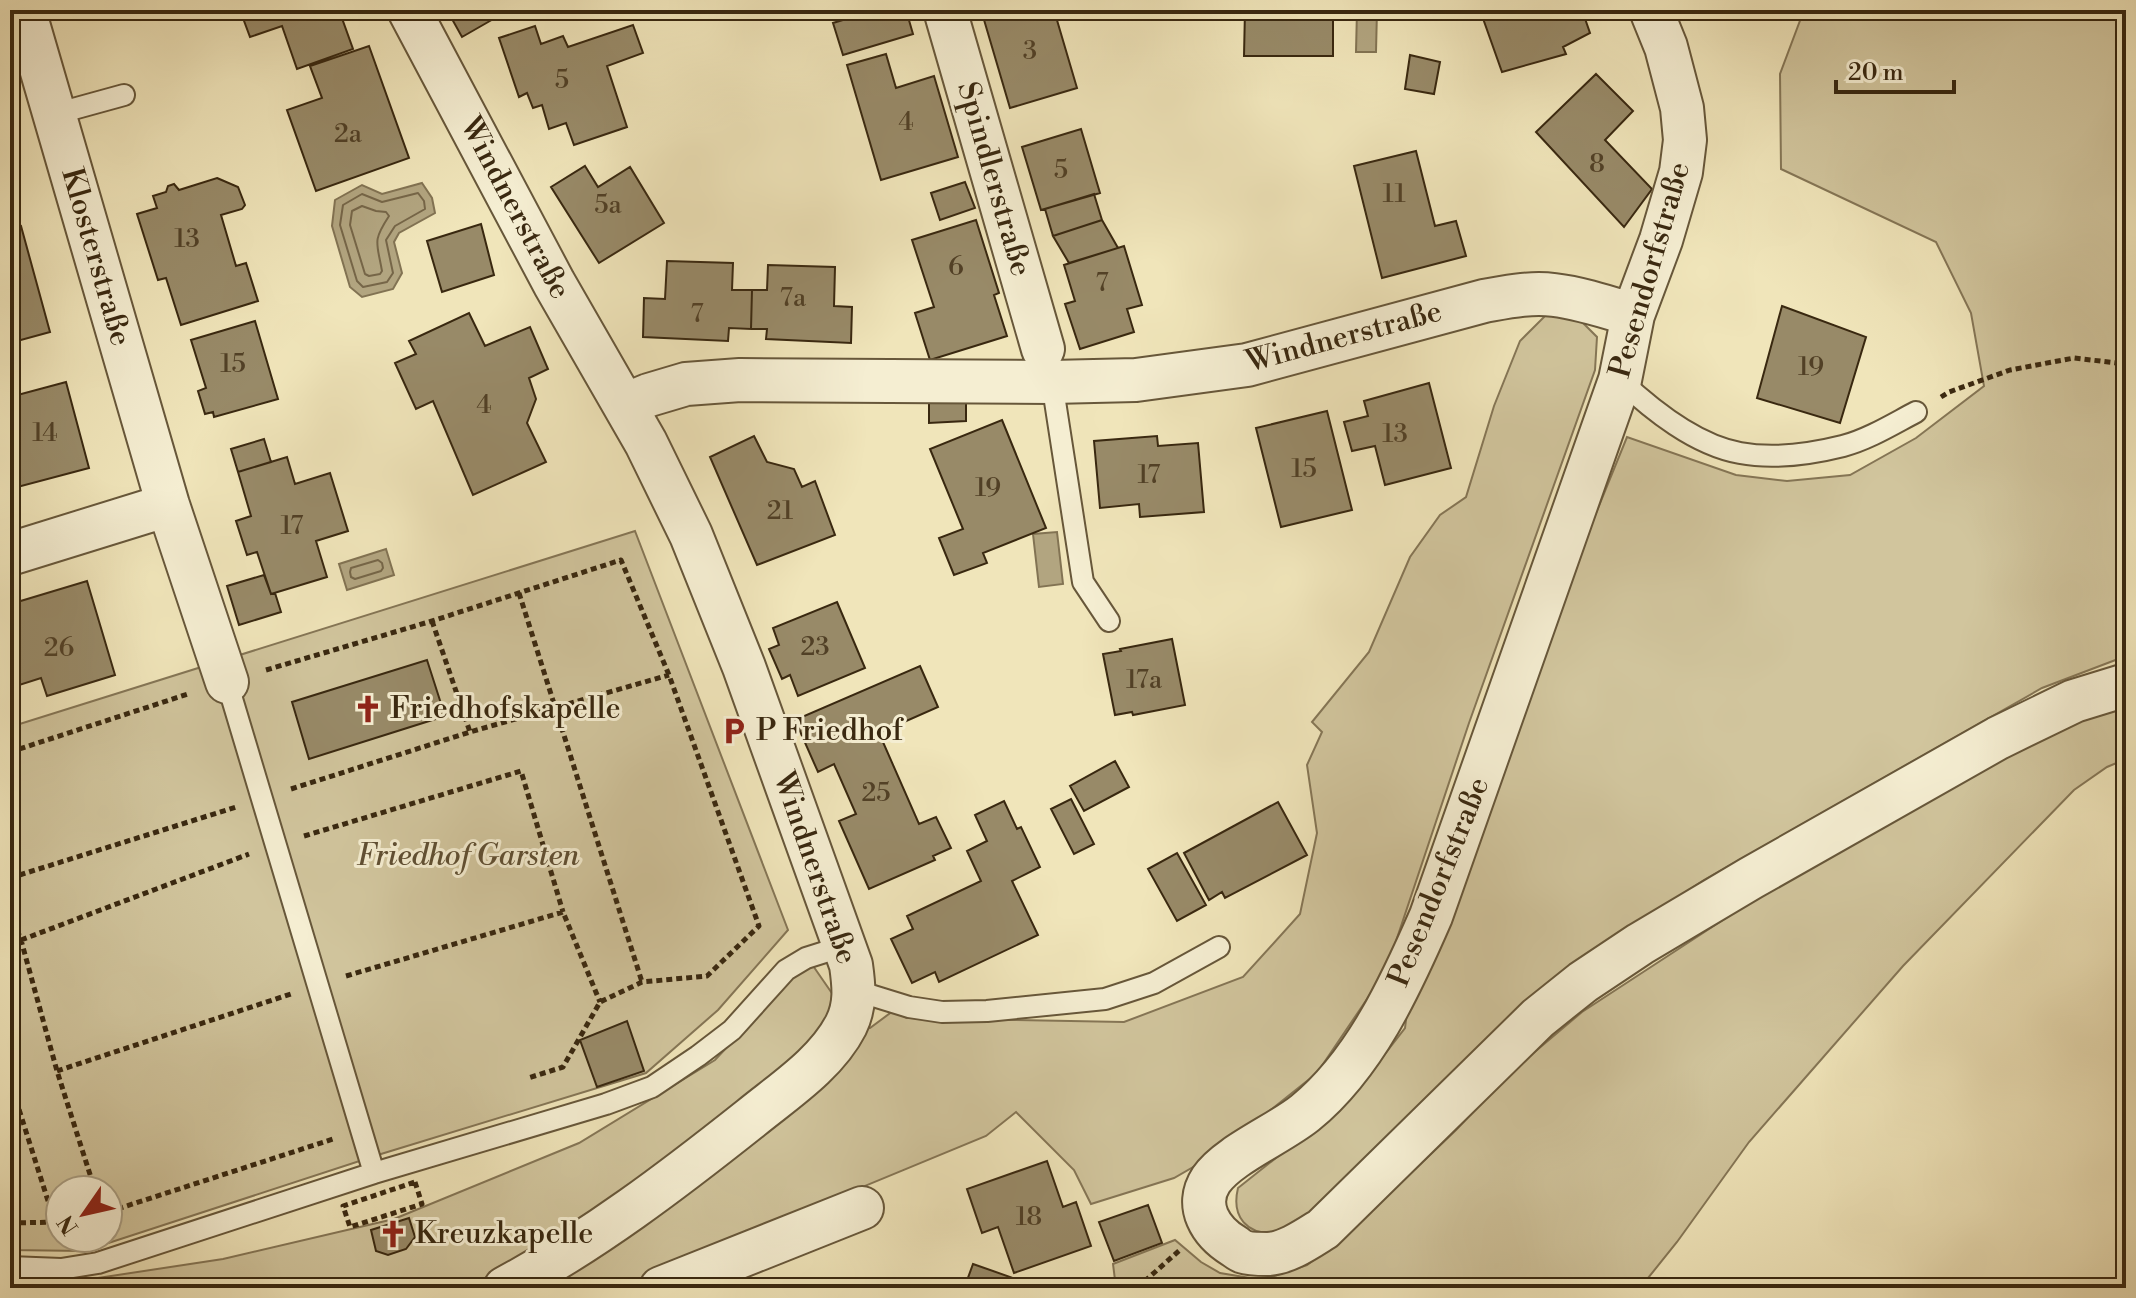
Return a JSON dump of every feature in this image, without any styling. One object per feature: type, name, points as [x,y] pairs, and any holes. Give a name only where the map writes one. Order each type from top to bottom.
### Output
[{"type":"street","name":"Klosterstraße","points":[[24,10],[168,505],[227,682]]},
{"type":"street","name":"Windnerstraße","points":[[409,10],[554,283],[646,443],[691,535],[744,667],[851,965],[854,990],[851,1013],[844,1028],[824,1055],[795,1083],[624,1214],[548,1265],[505,1288]]},
{"type":"street","name":"Spindlerstraße","points":[[945,10],[1048,366]]},
{"type":"street","name":"Pesendorfstraße","points":[[1209,1224],[1204,1202],[1210,1181],[1229,1162],[1305,1113],[1338,1080],[1375,1030],[1403,982],[1436,903],[1620,380],[1633,315],[1661,240],[1681,172],[1685,140],[1682,108],[1666,47],[1651,10]]},
{"type":"street","name":"Windnerstraße","points":[[625,405],[686,384],[740,380],[1048,366],[1136,380],[1247,365],[1484,301],[1517,295],[1553,295],[1633,315]]},
{"type":"street","points":[[10,554],[168,505]]},
{"type":"street","points":[[1209,1224],[1223,1239],[1244,1252],[1272,1254],[1314,1235],[1334,1219],[1538,1018],[1583,982],[1739,885],[1998,738],[2074,701],[2126,685]]},
{"type":"street","points":[[661,1288],[862,1208]]},
{"type":"lane","points":[[55,114],[124,95]]},
{"type":"lane","points":[[1048,366],[1083,582],[1109,621]]},
{"type":"lane","points":[[1620,380],[1645,404],[1674,424],[1738,453],[1814,452],[1846,445],[1916,412]]},
{"type":"lane","points":[[227,682],[374,1173]]},
{"type":"lane","points":[[10,1267],[61,1269],[98,1263],[652,1087],[732,1030],[786,970],[806,958],[844,946]]},
{"type":"lane","points":[[854,990],[909,1007],[942,1012],[1000,1010],[1105,999],[1154,983],[1219,947]]},
{"type":"path","points":[[1916,412],[1949,392],[2010,370],[2074,358],[2126,364]]},
{"type":"path","points":[[10,752],[621,560],[669,675],[759,926],[707,976],[642,982],[600,1002],[563,1067],[528,1078]]},
{"type":"path","points":[[519,593],[642,982]]},
{"type":"path","points":[[432,621],[470,732]]},
{"type":"path","points":[[10,878],[470,732],[669,675]]},
{"type":"path","points":[[21,940],[274,845],[521,771],[563,912]]},
{"type":"path","points":[[10,911],[90,1174]]},
{"type":"path","points":[[10,1081],[44,1184]]},
{"type":"path","points":[[124,1207],[361,1130]]},
{"type":"path","points":[[350,1227],[422,1204]]},
{"type":"path","points":[[10,1223],[44,1223]]},
{"type":"path","points":[[1137,1288],[1209,1224]]},
{"type":"green space","points":[[1804,10],[2126,10],[2126,656],[2042,688],[1704,880],[1613,939],[1310,1217],[1286,1232],[1257,1231],[1239,1216],[1238,1188],[1325,1119],[1363,1082],[1405,1028],[1408,1004],[1570,577],[1627,437],[1736,475],[1787,481],[1850,475],[1916,438],[1984,386],[1971,313],[1936,242],[1781,169],[1780,74]]},
{"type":"green space","points":[[1546,315],[1580,320],[1597,337],[1595,370],[1469,723],[1386,971],[1317,1073],[1214,1155],[1174,1178],[1091,1204],[1074,1170],[1016,1112],[986,1136],[618,1288],[10,1288],[10,1280],[65,1283],[223,1259],[394,1219],[579,1143],[715,1060],[809,960],[856,1028],[870,1028],[893,1011],[907,1018],[1124,1022],[1243,977],[1300,914],[1317,833],[1307,765],[1322,732],[1312,722],[1369,652],[1410,557],[1440,515],[1466,497],[1494,406],[1520,341]]},
{"type":"green space","name":"Friedhof Garsten","points":[[635,531],[788,930],[718,1010],[646,1073],[381,1154],[124,1238],[124,1174],[44,1174],[44,1250],[10,1250],[10,727]]},
{"type":"green space","points":[[2126,704],[2126,759],[2107,767],[2074,790],[1903,966],[1749,1142],[1640,1288],[1116,1288],[1113,1264],[1175,1240],[1220,1273],[1262,1280],[1307,1265],[1345,1236],[1456,1130],[1512,1071],[1582,1012],[1755,899],[2020,748],[2069,723]]},
{"type":"water","points":[[1357,10],[1377,10],[1376,52],[1356,52]]},
{"type":"water","points":[[422,183],[432,198],[435,213],[399,233],[394,242],[402,273],[393,289],[362,297],[350,287],[332,226],[335,200],[362,185],[382,194]]},
{"type":"water","points":[[1057,532],[1063,584],[1039,587],[1033,534]]},
{"type":"water","points":[[386,549],[394,575],[347,590],[339,564]]},
{"type":"building","points":[[240,10],[339,10],[353,49],[297,69],[282,26],[250,37]]},
{"type":"building","points":[[447,10],[509,10],[462,37]]},
{"type":"building","points":[[844,10],[906,10],[913,34],[843,55],[833,23],[846,19]]},
{"type":"building","points":[[993,10],[1054,10],[1077,88],[1010,108],[982,13]]},
{"type":"building","points":[[1245,10],[1333,10],[1333,56],[1244,56]]},
{"type":"building","points":[[1480,10],[1582,10],[1590,33],[1563,47],[1566,54],[1502,72]]},
{"type":"building","points":[[633,25],[643,53],[607,66],[627,127],[574,145],[566,123],[549,129],[542,105],[533,108],[527,93],[519,97],[499,38],[535,26],[541,44],[563,36],[568,47]]},
{"type":"building","points":[[369,46],[409,158],[316,191],[287,110],[322,98],[310,66]]},
{"type":"building","points":[[886,54],[896,88],[934,76],[958,157],[881,180],[847,65]]},
{"type":"building","points":[[1410,55],[1440,62],[1434,94],[1405,89]]},
{"type":"building","points":[[1596,74],[1633,111],[1605,140],[1652,189],[1624,227],[1536,132]]},
{"type":"building","points":[[1081,129],[1100,193],[1041,210],[1022,147]]},
{"type":"building","points":[[1416,151],[1435,226],[1456,221],[1466,256],[1382,278],[1354,166]]},
{"type":"building","points":[[585,166],[598,187],[630,167],[664,223],[599,263],[551,187]]},
{"type":"building","points":[[217,178],[238,187],[245,205],[242,209],[221,215],[236,266],[246,263],[258,301],[181,325],[166,278],[158,280],[137,214],[157,208],[153,196],[166,192],[168,186],[174,184],[179,190]]},
{"type":"building","points":[[965,182],[975,208],[940,220],[931,193]]},
{"type":"building","points":[[1094,194],[1102,220],[1053,236],[1045,209]]},
{"type":"building","points":[[976,220],[999,293],[994,295],[1007,336],[930,360],[915,313],[934,307],[912,240]]},
{"type":"building","points":[[1102,220],[1118,248],[1069,263],[1053,236]]},
{"type":"building","points":[[481,224],[494,275],[442,292],[427,241]]},
{"type":"building","points":[[21,226],[50,332],[10,343],[10,229]]},
{"type":"building","points":[[1124,246],[1142,305],[1127,309],[1134,332],[1080,349],[1065,304],[1075,301],[1064,265]]},
{"type":"building","points":[[667,261],[733,263],[732,290],[752,290],[751,329],[729,328],[728,341],[643,337],[644,298],[665,299]]},
{"type":"building","points":[[768,265],[835,267],[834,306],[852,307],[851,343],[766,339],[767,329],[751,329],[752,290],[767,290]]},
{"type":"building","points":[[1782,306],[1866,337],[1840,423],[1757,398]]},
{"type":"building","points":[[469,313],[485,346],[530,327],[548,369],[529,378],[536,399],[527,423],[546,462],[473,495],[433,401],[416,409],[395,363],[416,354],[409,341]]},
{"type":"building","points":[[255,321],[278,399],[214,417],[213,412],[205,414],[198,391],[206,388],[191,340]]},
{"type":"building","points":[[66,382],[89,468],[10,489],[10,397]]},
{"type":"building","points":[[1429,383],[1451,468],[1385,485],[1375,446],[1352,451],[1344,422],[1368,416],[1364,401]]},
{"type":"building","points":[[966,393],[966,421],[929,423],[929,394]]},
{"type":"building","points":[[1327,411],[1352,510],[1281,527],[1256,428]]},
{"type":"building","points":[[1002,420],[1046,528],[983,553],[987,563],[954,575],[939,538],[963,529],[930,449]]},
{"type":"building","points":[[754,436],[767,462],[794,469],[802,487],[815,481],[835,535],[757,565],[710,457]]},
{"type":"building","points":[[1157,436],[1158,446],[1198,443],[1204,512],[1140,517],[1139,504],[1100,508],[1094,441]]},
{"type":"building","points":[[264,439],[271,462],[238,472],[231,449]]},
{"type":"building","points":[[287,457],[295,484],[330,473],[348,531],[316,541],[327,577],[271,594],[257,552],[247,555],[236,521],[251,516],[238,472]]},
{"type":"building","points":[[264,575],[271,594],[275,593],[281,612],[239,625],[227,586]]},
{"type":"building","points":[[87,581],[115,675],[47,696],[41,678],[10,688],[10,621],[18,618],[14,603]]},
{"type":"building","points":[[837,602],[865,668],[798,696],[790,675],[782,679],[769,649],[779,645],[773,628]]},
{"type":"building","points":[[1172,639],[1185,705],[1133,715],[1132,712],[1115,715],[1103,654]]},
{"type":"building","name":"Friedhofskapelle","points":[[427,660],[445,716],[309,759],[292,702]]},
{"type":"building","points":[[920,666],[938,707],[879,733],[919,824],[936,817],[951,848],[933,856],[935,860],[869,889],[839,821],[856,814],[834,764],[818,772],[795,720]]},
{"type":"building","points":[[1115,761],[1129,787],[1084,811],[1070,786]]},
{"type":"building","points":[[1071,799],[1094,844],[1074,854],[1051,809]]},
{"type":"building","points":[[1004,801],[1017,829],[1021,827],[1040,867],[1012,881],[1038,935],[939,982],[935,972],[912,983],[891,939],[913,929],[907,916],[981,881],[967,851],[987,841],[975,815]]},
{"type":"building","points":[[1278,802],[1307,855],[1225,898],[1222,892],[1209,900],[1184,853]]},
{"type":"building","points":[[1177,853],[1206,905],[1177,921],[1148,869]]},
{"type":"building","points":[[627,1021],[644,1071],[597,1087],[580,1040]]},
{"type":"building","points":[[1047,1161],[1063,1207],[1076,1202],[1091,1246],[1014,1273],[998,1227],[982,1233],[967,1189]]},
{"type":"building","points":[[1148,1205],[1162,1243],[1114,1261],[1099,1222]]},
{"type":"building","name":"Kreuzkapelle","points":[[409,1218],[415,1237],[406,1249],[388,1255],[376,1251],[371,1230]]},
{"type":"building","points":[[973,1264],[1013,1278],[1009,1288],[965,1286]]},
{"type":"place","name":"Friedhofskapelle","points":[[368,709]]},
{"type":"place","name":"P Friedhof","points":[[734,731]]},
{"type":"place","name":"Kreuzkapelle","points":[[393,1234]]}]
